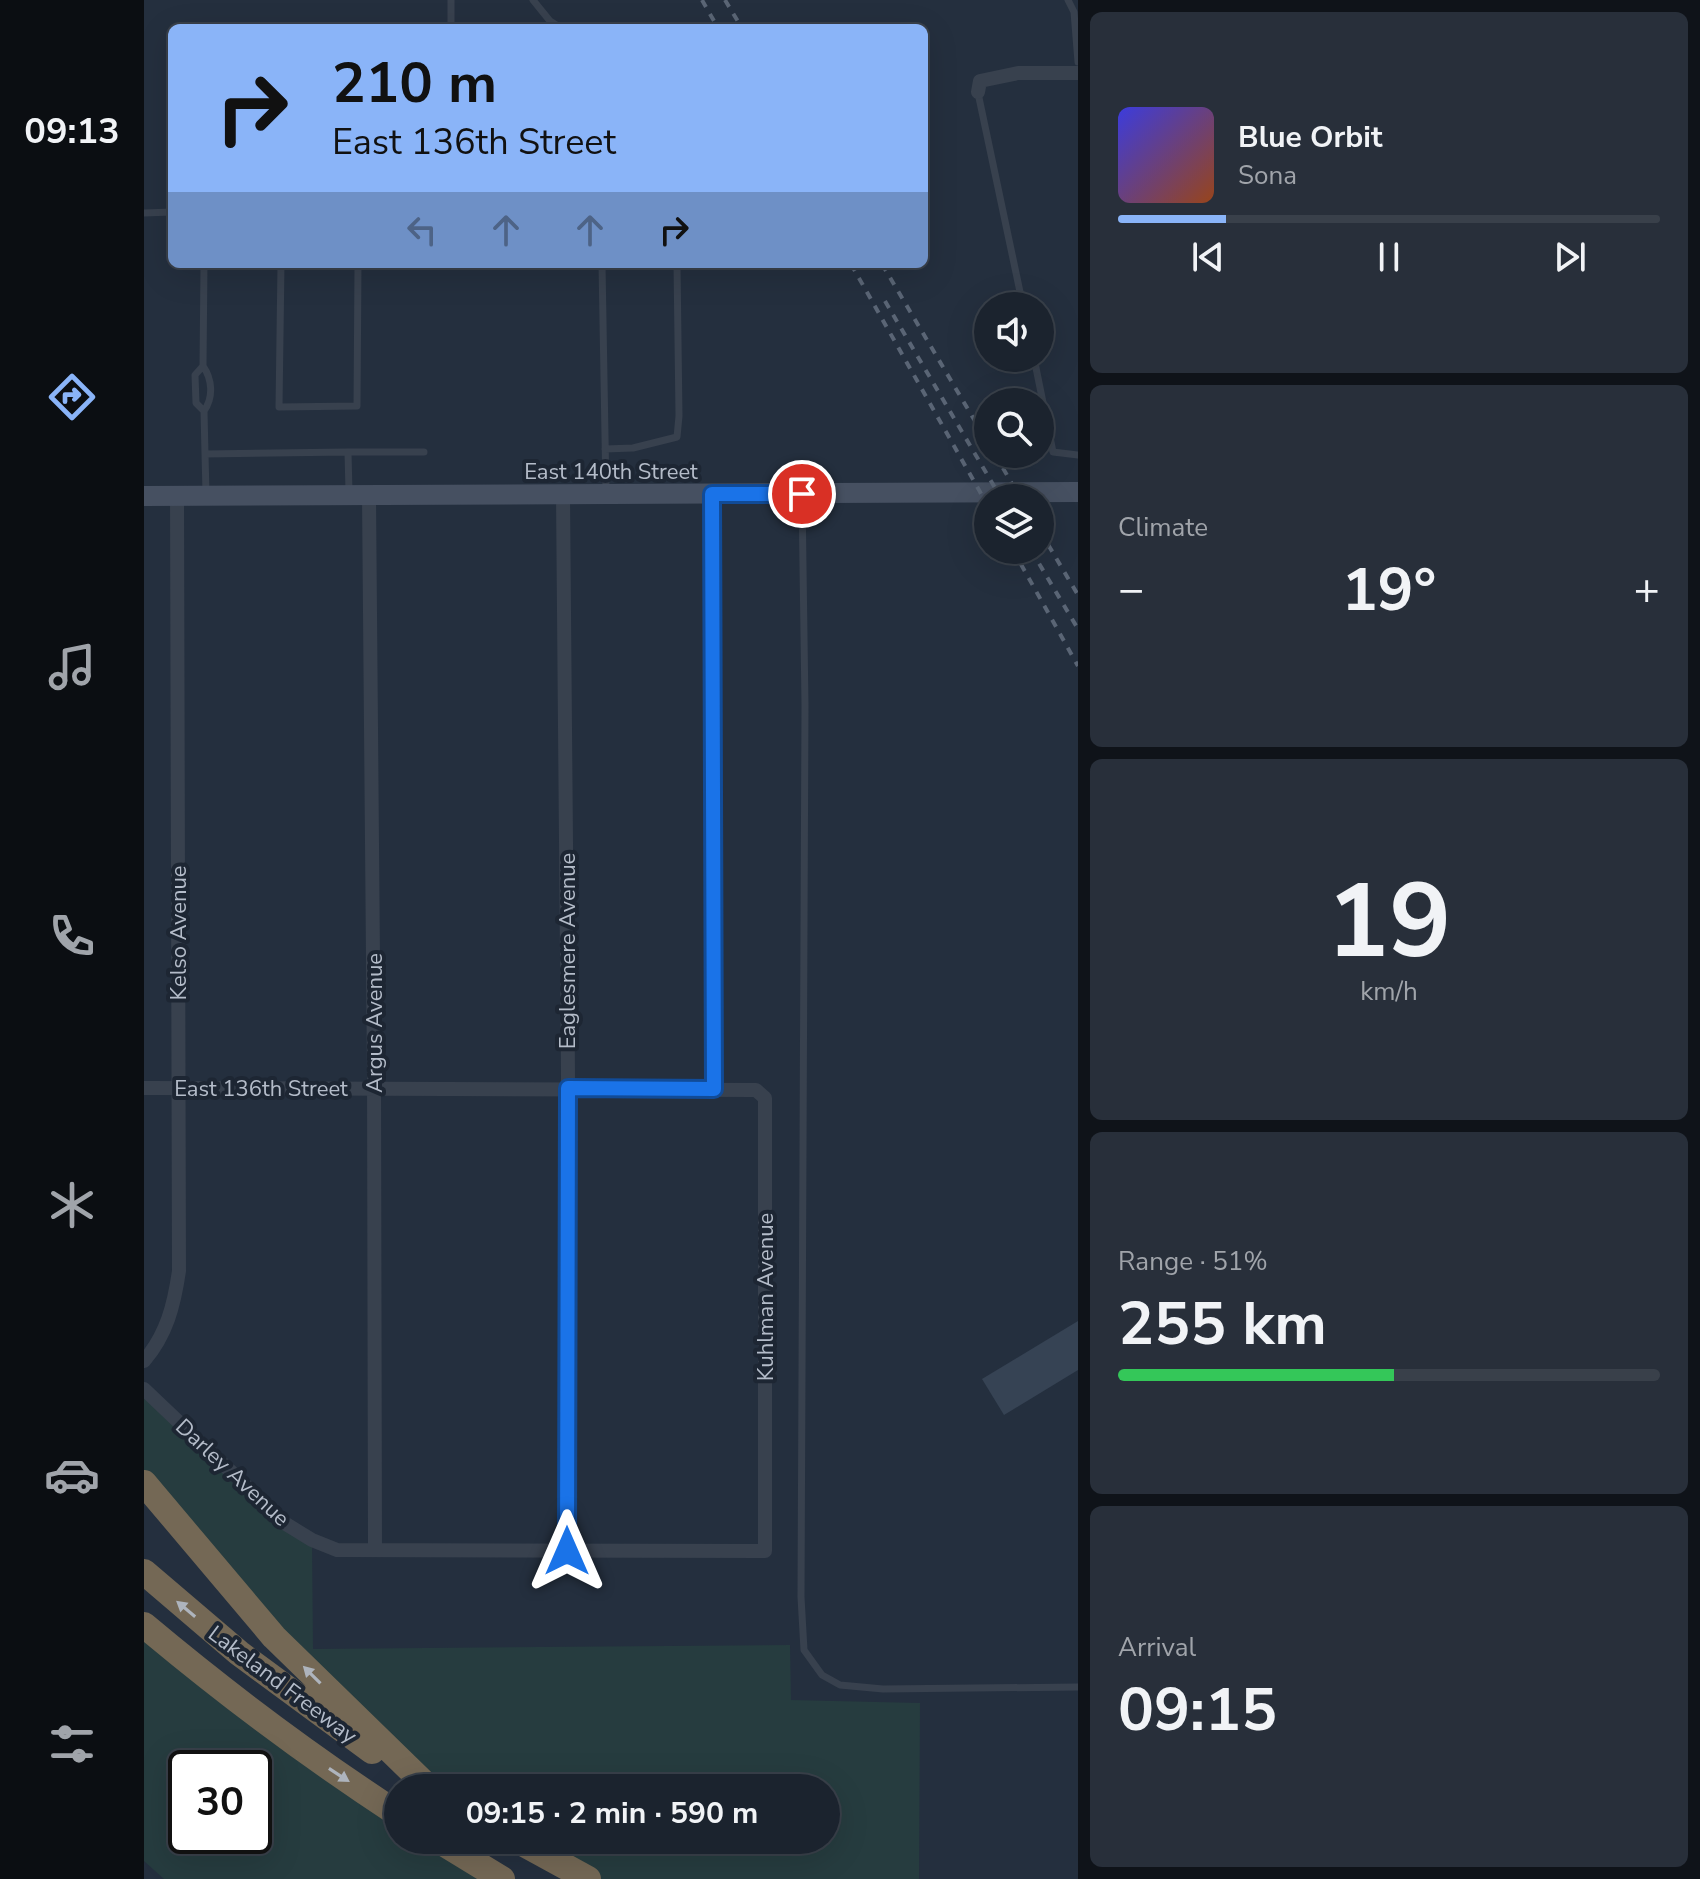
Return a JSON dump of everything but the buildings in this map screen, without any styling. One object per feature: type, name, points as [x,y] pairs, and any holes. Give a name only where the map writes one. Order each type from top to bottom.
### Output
[{"type":"highway","points":[[144,1483],[274,1637],[415,1774]]},
{"type":"highway","name":"Lakeland Freeway","points":[[144,1572],[251,1663],[407,1774]]},
{"type":"highway","name":"Lakeland Freeway","points":[[144,1625],[216,1685],[384,1804]]},
{"type":"highway","points":[[461,1854],[502,1879]]},
{"type":"highway","points":[[542,1854],[588,1879]]},
{"type":"street","points":[[978,92],[980,81],[1018,73],[1078,73]]},
{"type":"street","name":"East 140th Street","points":[[144,496],[1078,492]]},
{"type":"street","points":[[712,494],[714,1089]]},
{"type":"street","name":"Eaglesmere Avenue","points":[[563,495],[568,1088],[567,1551]]},
{"type":"street","name":"Kelso Avenue","points":[[144,1361],[156,1346],[173,1310],[179,1271],[177,496]]},
{"type":"street","name":"Argus Avenue","points":[[359,497],[374,1088],[375,1549]]},
{"type":"street","name":"East 136th Street","points":[[144,1088],[714,1089]]},
{"type":"street","name":"Kuhlman Avenue","points":[[714,1089],[756,1090],[765,1098],[765,1551]]},
{"type":"street","name":"Darley Avenue","points":[[144,1389],[286,1524],[312,1540],[337,1550],[765,1551]]},
{"type":"lane","points":[[451,0],[451,24]]},
{"type":"lane","points":[[533,0],[549,24]]},
{"type":"lane","points":[[1068,0],[1074,12],[1078,62]]},
{"type":"lane","points":[[978,92],[1020,292]]},
{"type":"lane","points":[[144,213],[168,212]]},
{"type":"lane","points":[[204,268],[203,366],[210,376],[210,402],[204,411],[206,495]]},
{"type":"lane","points":[[281,268],[279,407],[357,406],[358,268]]},
{"type":"lane","points":[[602,268],[606,495]]},
{"type":"lane","points":[[605,449],[633,448],[677,437],[677,268]]},
{"type":"lane","points":[[203,366],[195,375],[195,387],[196,403],[204,411]]},
{"type":"lane","points":[[1037,372],[1053,452],[1078,455]]},
{"type":"lane","points":[[348,452],[359,497]]},
{"type":"lane","points":[[205,454],[424,452]]},
{"type":"lane","points":[[802,494],[805,705],[801,1597],[804,1650],[822,1675],[840,1685],[883,1689],[1078,1687]]},
{"type":"green space","points":[[144,1389],[312,1540],[313,1649],[790,1645],[791,1700],[920,1703],[919,1879],[588,1879],[542,1854],[840,1854],[840,1774],[416,1774],[144,1483]]},
{"type":"green space","points":[[144,1625],[384,1804],[384,1854],[461,1854],[502,1879],[164,1879],[144,1861]]},
{"type":"railway","points":[[702,0],[716,24]]},
{"type":"railway","points":[[725,0],[740,24]]},
{"type":"railway","points":[[853,268],[976,484]]},
{"type":"railway","points":[[884,268],[974,419]]},
{"type":"railway","points":[[885,301],[993,484]]},
{"type":"railway","points":[[1003,468],[1012,484]]},
{"type":"railway","points":[[1054,555],[1078,595]]},
{"type":"railway","points":[[1021,564],[1078,666]]},
{"type":"railway","points":[[1039,564],[1078,629]]},
{"type":"route","points":[[567,1551],[568,1088],[714,1089],[712,494],[802,494]]}]
